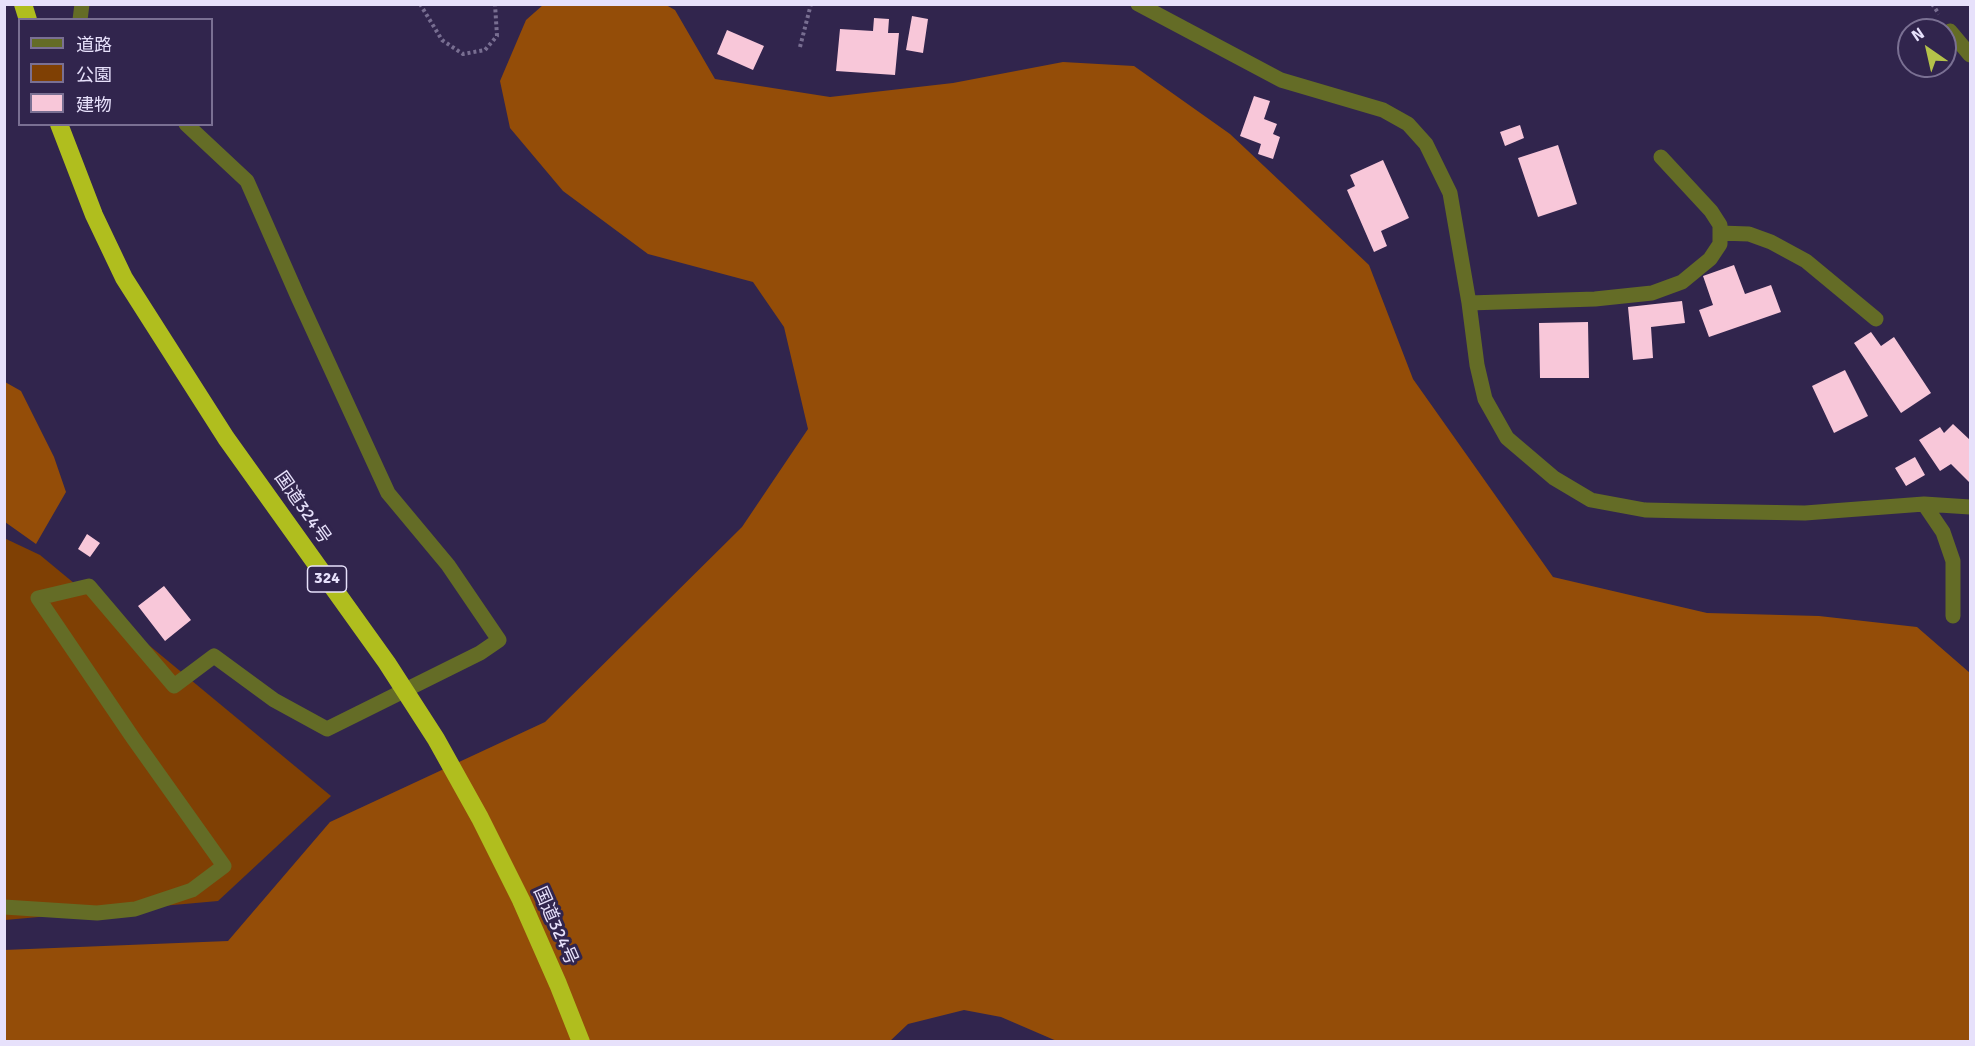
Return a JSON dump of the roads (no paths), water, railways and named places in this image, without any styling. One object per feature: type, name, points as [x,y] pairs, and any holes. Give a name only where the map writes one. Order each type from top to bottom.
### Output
[{"type":"highway","name":"国道324号","points":[[60,126],[94,216],[124,278],[226,438],[387,663],[441,749],[480,818],[521,900],[581,1041]]},
{"type":"street","points":[[1138,4],[1281,80],[1383,110],[1408,124],[1426,144],[1450,194],[1477,365],[1485,399],[1507,438],[1554,478],[1591,500],[1645,510],[1805,513],[1923,504],[1971,507]]},
{"type":"street","points":[[1957,39],[1971,55]]},
{"type":"street","points":[[4,907],[97,913],[135,909],[192,890],[224,866],[38,598],[89,586],[174,686],[214,656],[274,700],[327,729],[480,653],[499,640],[448,565],[388,493],[247,181],[188,126]]},
{"type":"street","points":[[1469,303],[1595,299],[1652,293],[1682,282],[1710,259],[1720,244],[1720,225],[1711,211],[1661,157]]},
{"type":"street","points":[[1720,233],[1749,234],[1771,242],[1806,261],[1876,319]]},
{"type":"street","points":[[1923,504],[1943,532],[1953,561],[1953,616]]}]
